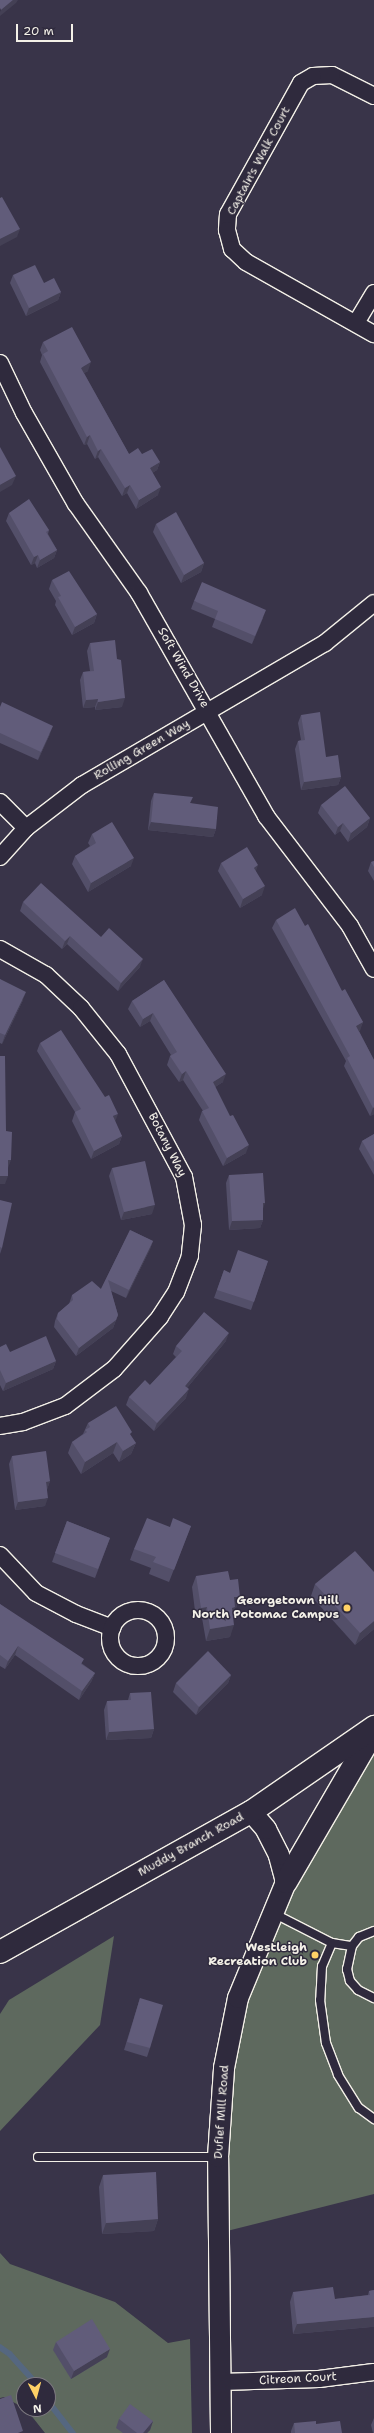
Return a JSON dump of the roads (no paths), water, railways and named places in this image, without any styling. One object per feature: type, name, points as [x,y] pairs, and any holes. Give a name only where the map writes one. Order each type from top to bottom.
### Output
[{"type":"main road","name":"Muddy Branch Road","points":[[0,1952],[251,1812],[374,1727]]},
{"type":"main road","points":[[286,1882],[374,1731]]},
{"type":"street","name":"Captain's Walk Court","points":[[374,96],[332,75],[313,76],[301,83],[228,214],[227,230],[232,249],[246,262],[374,334]]},
{"type":"street","points":[[356,323],[374,293]]},
{"type":"street","name":"Soft Wind Drive","points":[[0,362],[24,413],[76,504],[139,593],[266,816],[350,926],[374,969]]},
{"type":"street","name":"Rolling Green Way","points":[[0,857],[26,828],[82,785],[325,643],[374,603]]},
{"type":"street","points":[[0,802],[26,828]]},
{"type":"street","name":"Botany Way","points":[[0,949],[46,975],[81,1008],[118,1054],[184,1177],[192,1225],[190,1256],[176,1292],[160,1317],[114,1369],[65,1406],[23,1422],[0,1426]]},
{"type":"street","points":[[0,1556],[36,1593],[76,1614],[112,1628]]},
{"type":"street","points":[[251,1812],[266,1829],[279,1855],[286,1882]]},
{"type":"street","name":"Dufief Mill Road","points":[[222,2433],[218,2157],[224,2068],[238,1998],[286,1882]]},
{"type":"street","name":"Citreon Court","points":[[221,2382],[319,2379],[374,2372]]},
{"type":"lane","points":[[273,1913],[332,1943],[352,1946]]},
{"type":"lane","points":[[374,1931],[359,1937],[352,1946],[347,1969],[350,1981],[358,1990],[374,1998]]},
{"type":"lane","points":[[332,1943],[322,1966],[320,2000],[326,2043],[338,2075],[359,2108],[374,2119]]},
{"type":"lane","points":[[38,2157],[218,2157]]},
{"type":"waterway","points":[[0,2347],[10,2354],[31,2377]]},
{"type":"waterway","points":[[56,2411],[73,2433]]},
{"type":"place","name":"Georgetown Hill North Potomac Campus","points":[[347,1608]]},
{"type":"place","name":"Westleigh Recreation Club","points":[[315,1955]]}]
